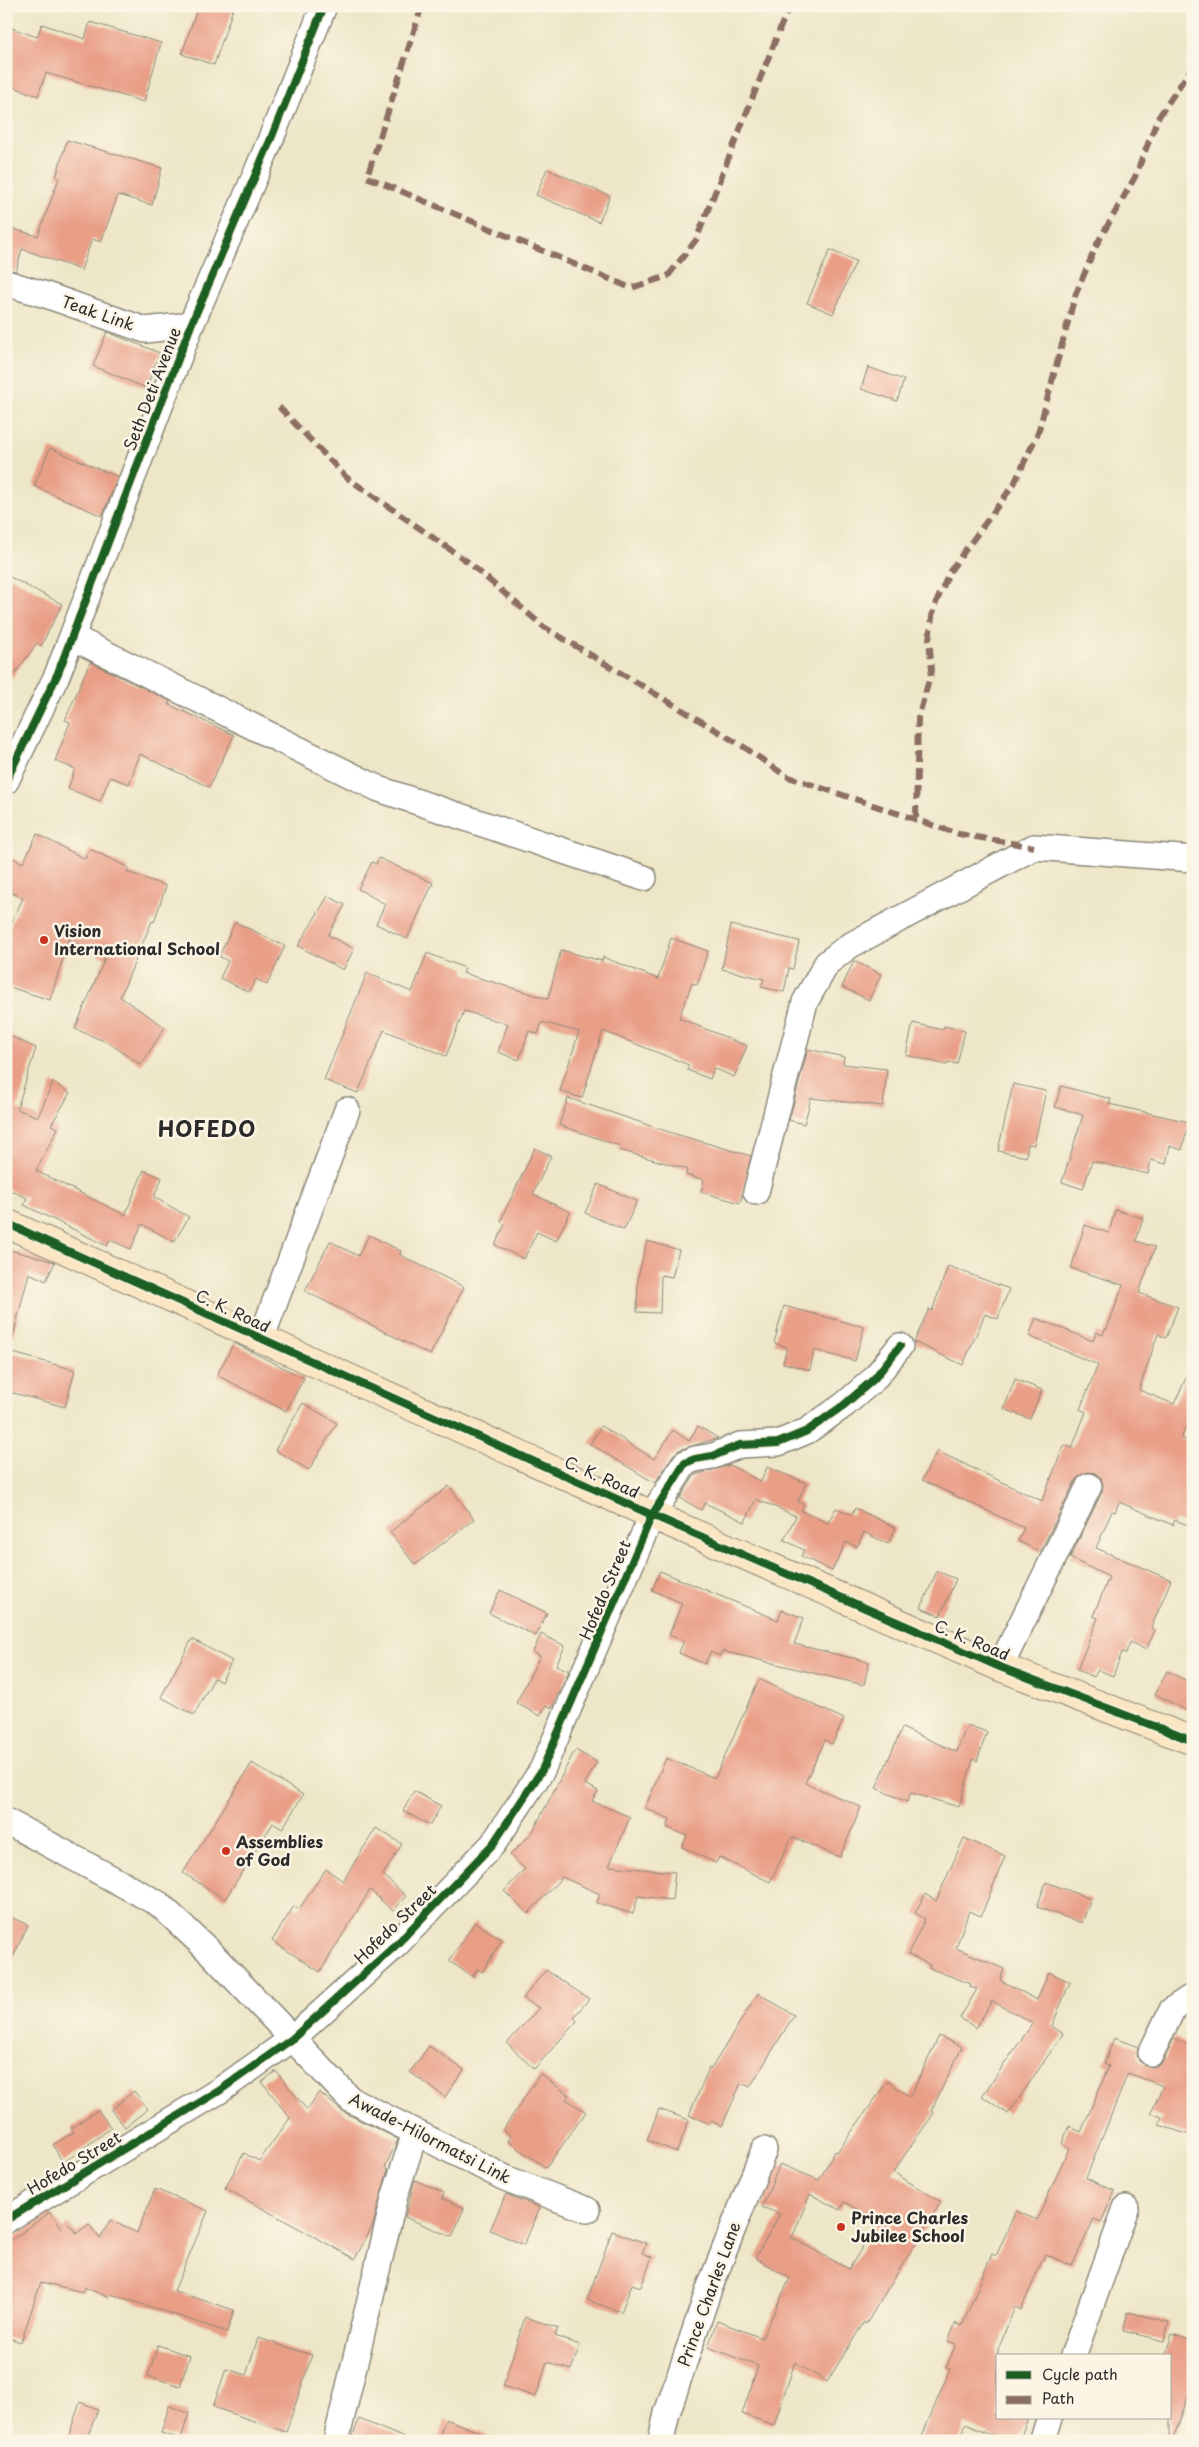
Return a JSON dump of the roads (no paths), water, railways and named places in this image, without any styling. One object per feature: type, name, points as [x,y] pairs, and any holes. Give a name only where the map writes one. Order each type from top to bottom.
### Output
[{"type":"street","name":"Seth Deti Avenue","points":[[6,781],[58,674],[191,325],[270,141],[324,6]]},
{"type":"street","name":"Teak Link","points":[[6,283],[145,330],[191,325]]},
{"type":"street","points":[[72,637],[379,788],[644,878]]},
{"type":"street","points":[[756,1192],[805,1002],[828,963],[848,946],[1034,847],[1193,858]]},
{"type":"street","points":[[261,1339],[347,1110]]},
{"type":"street","name":"C. K. Road","points":[[6,1223],[652,1515],[1000,1667],[1193,1741]]},
{"type":"street","name":"Hofedo Street","points":[[6,2220],[219,2091],[292,2039],[396,1945],[493,1844],[542,1770],[652,1515],[686,1463],[695,1459],[713,1456],[740,1445],[778,1443],[807,1431],[844,1405],[874,1379],[900,1346]]},
{"type":"street","points":[[1000,1667],[1089,1486]]},
{"type":"street","name":"Awade-Hilormatsi Link","points":[[6,1821],[159,1904],[210,1952],[350,2099],[505,2178],[587,2210]]},
{"type":"street","points":[[1152,2053],[1172,2010],[1193,1998]]},
{"type":"street","points":[[336,2441],[395,2195],[411,2145],[418,2134]]},
{"type":"street","name":"Prince Charles Lane","points":[[661,2441],[666,2413],[709,2288],[764,2150]]},
{"type":"street","points":[[1074,2354],[1126,2208]]},
{"type":"street","points":[[1042,2441],[1049,2420]]},
{"type":"place","name":"Vision International School","points":[[44,940]]},
{"type":"place","name":"Assemblies of God","points":[[226,1851]]},
{"type":"place","name":"Prince Charles Jubilee School","points":[[841,2227]]},
{"type":"district","name":"HOFEDO","points":[[207,1130]]}]
